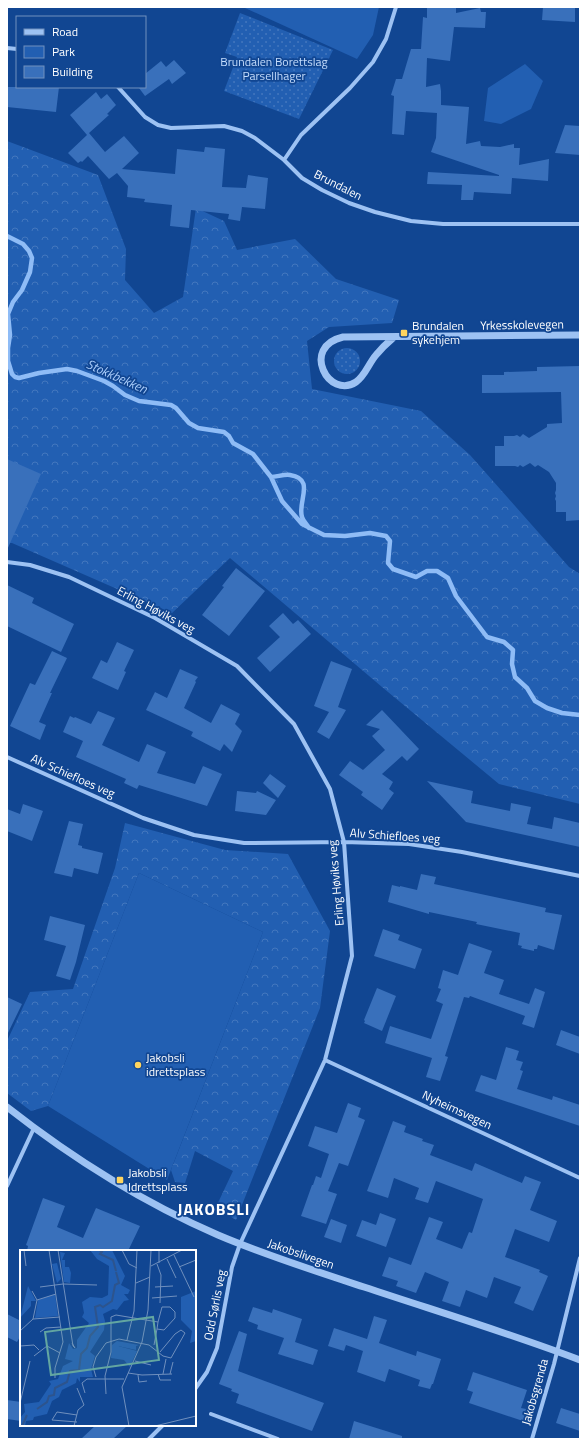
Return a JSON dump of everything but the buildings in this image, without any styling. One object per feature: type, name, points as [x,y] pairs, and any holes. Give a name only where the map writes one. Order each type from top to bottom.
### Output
[{"type":"street","points":[[284,160],[301,135],[354,84],[373,62],[386,40],[394,18],[396,7]]},
{"type":"street","name":"Brundalen","points":[[119,88],[145,117],[158,125],[171,128],[215,126],[233,128],[255,138],[284,160],[302,178],[322,190],[362,208],[398,218],[443,224],[580,224]]},
{"type":"street","name":"Yrkesskolevegen","points":[[393,338],[375,356],[362,376],[356,382],[349,385],[336,384],[330,380],[322,370],[321,356],[323,350],[328,343],[343,337],[393,338],[580,335]]},
{"type":"street","name":"Erling Høviks veg","points":[[7,562],[30,565],[69,577],[155,618],[237,666],[294,724],[330,789],[344,842],[352,956],[325,1060],[240,1244]]},
{"type":"street","name":"Alv Schiefloes veg","points":[[7,757],[143,818],[194,835],[244,843],[344,842],[409,844],[462,852],[580,876]]},
{"type":"street","name":"Nyheimsvegen","points":[[325,1060],[580,1178]]},
{"type":"street","name":"Jakobslivegen","points":[[7,1107],[34,1128],[131,1192],[173,1214],[240,1244],[320,1273],[557,1351],[580,1360]]},
{"type":"street","points":[[7,1186],[34,1128]]},
{"type":"street","name":"Odd Sørlis veg","points":[[196,1388],[207,1372],[217,1348],[232,1267],[240,1244]]},
{"type":"street","points":[[557,1351],[580,1258]]},
{"type":"street","name":"Jakobsgrenda","points":[[532,1439],[557,1351]]},
{"type":"street","points":[[211,1414],[278,1439]]},
{"type":"street","points":[[149,1439],[162,1426]]},
{"type":"green space","points":[[379,7],[373,35],[357,59],[245,8]]},
{"type":"green space","name":"Brundalen Borettslag Parsellhager","points":[[240,13],[333,50],[299,119],[224,91],[237,57],[225,53]]},
{"type":"green space","points":[[525,64],[543,81],[531,109],[501,124],[484,121],[488,88]]},
{"type":"green space","points":[[7,141],[98,175],[126,249],[125,280],[154,313],[183,297],[196,208],[224,221],[237,250],[295,239],[336,279],[399,300],[392,323],[329,327],[307,341],[312,389],[421,411],[470,455],[569,567],[580,574],[580,804],[499,784],[230,558],[172,613],[12,543],[7,543]]},
{"type":"green space","points":[[347,348],[356,352],[360,361],[356,370],[347,374],[338,370],[334,361],[338,352]]},
{"type":"green space","points":[[125,823],[225,850],[288,854],[330,931],[320,1008],[236,1220],[216,1207],[233,1171],[195,1151],[185,1183],[175,1182],[171,1170],[263,932],[139,873],[48,1106],[31,1111],[7,1093],[7,1041],[30,992],[73,989],[115,868]]},
{"type":"green space","name":"Jakobsli idrettsplass","points":[[139,873],[263,932],[167,1180],[48,1106]]},
{"type":"waterway","name":"Stokkbekken","points":[[7,236],[23,244],[29,251],[32,258],[30,272],[22,290],[13,302],[8,314],[10,335],[8,361],[12,374],[15,377],[19,378],[39,373],[67,369],[77,371],[104,381],[125,395],[139,401],[171,405],[176,408],[189,423],[198,428],[224,432],[229,436],[233,443],[253,454],[271,477],[282,501],[302,524],[324,535],[345,536],[370,533],[386,536],[390,541],[388,563],[393,569],[416,577],[427,571],[437,571],[448,578],[456,596],[487,637],[504,642],[513,650],[512,664],[515,677],[527,688],[535,701],[547,708],[562,713],[580,715]]},
{"type":"waterway","name":"Stokkbekken","points":[[271,477],[290,475],[298,477],[302,481],[304,492],[301,511],[309,528]]},
{"type":"place","name":"Brundalen sykehjem","points":[[404,333]]},
{"type":"place","name":"Jakobsli idrettsplass","points":[[138,1065]]},
{"type":"place","name":"Jakobsli Idrettsplass","points":[[120,1180]]},
{"type":"district","name":"JAKOBSLI","points":[[214,1209]]}]
